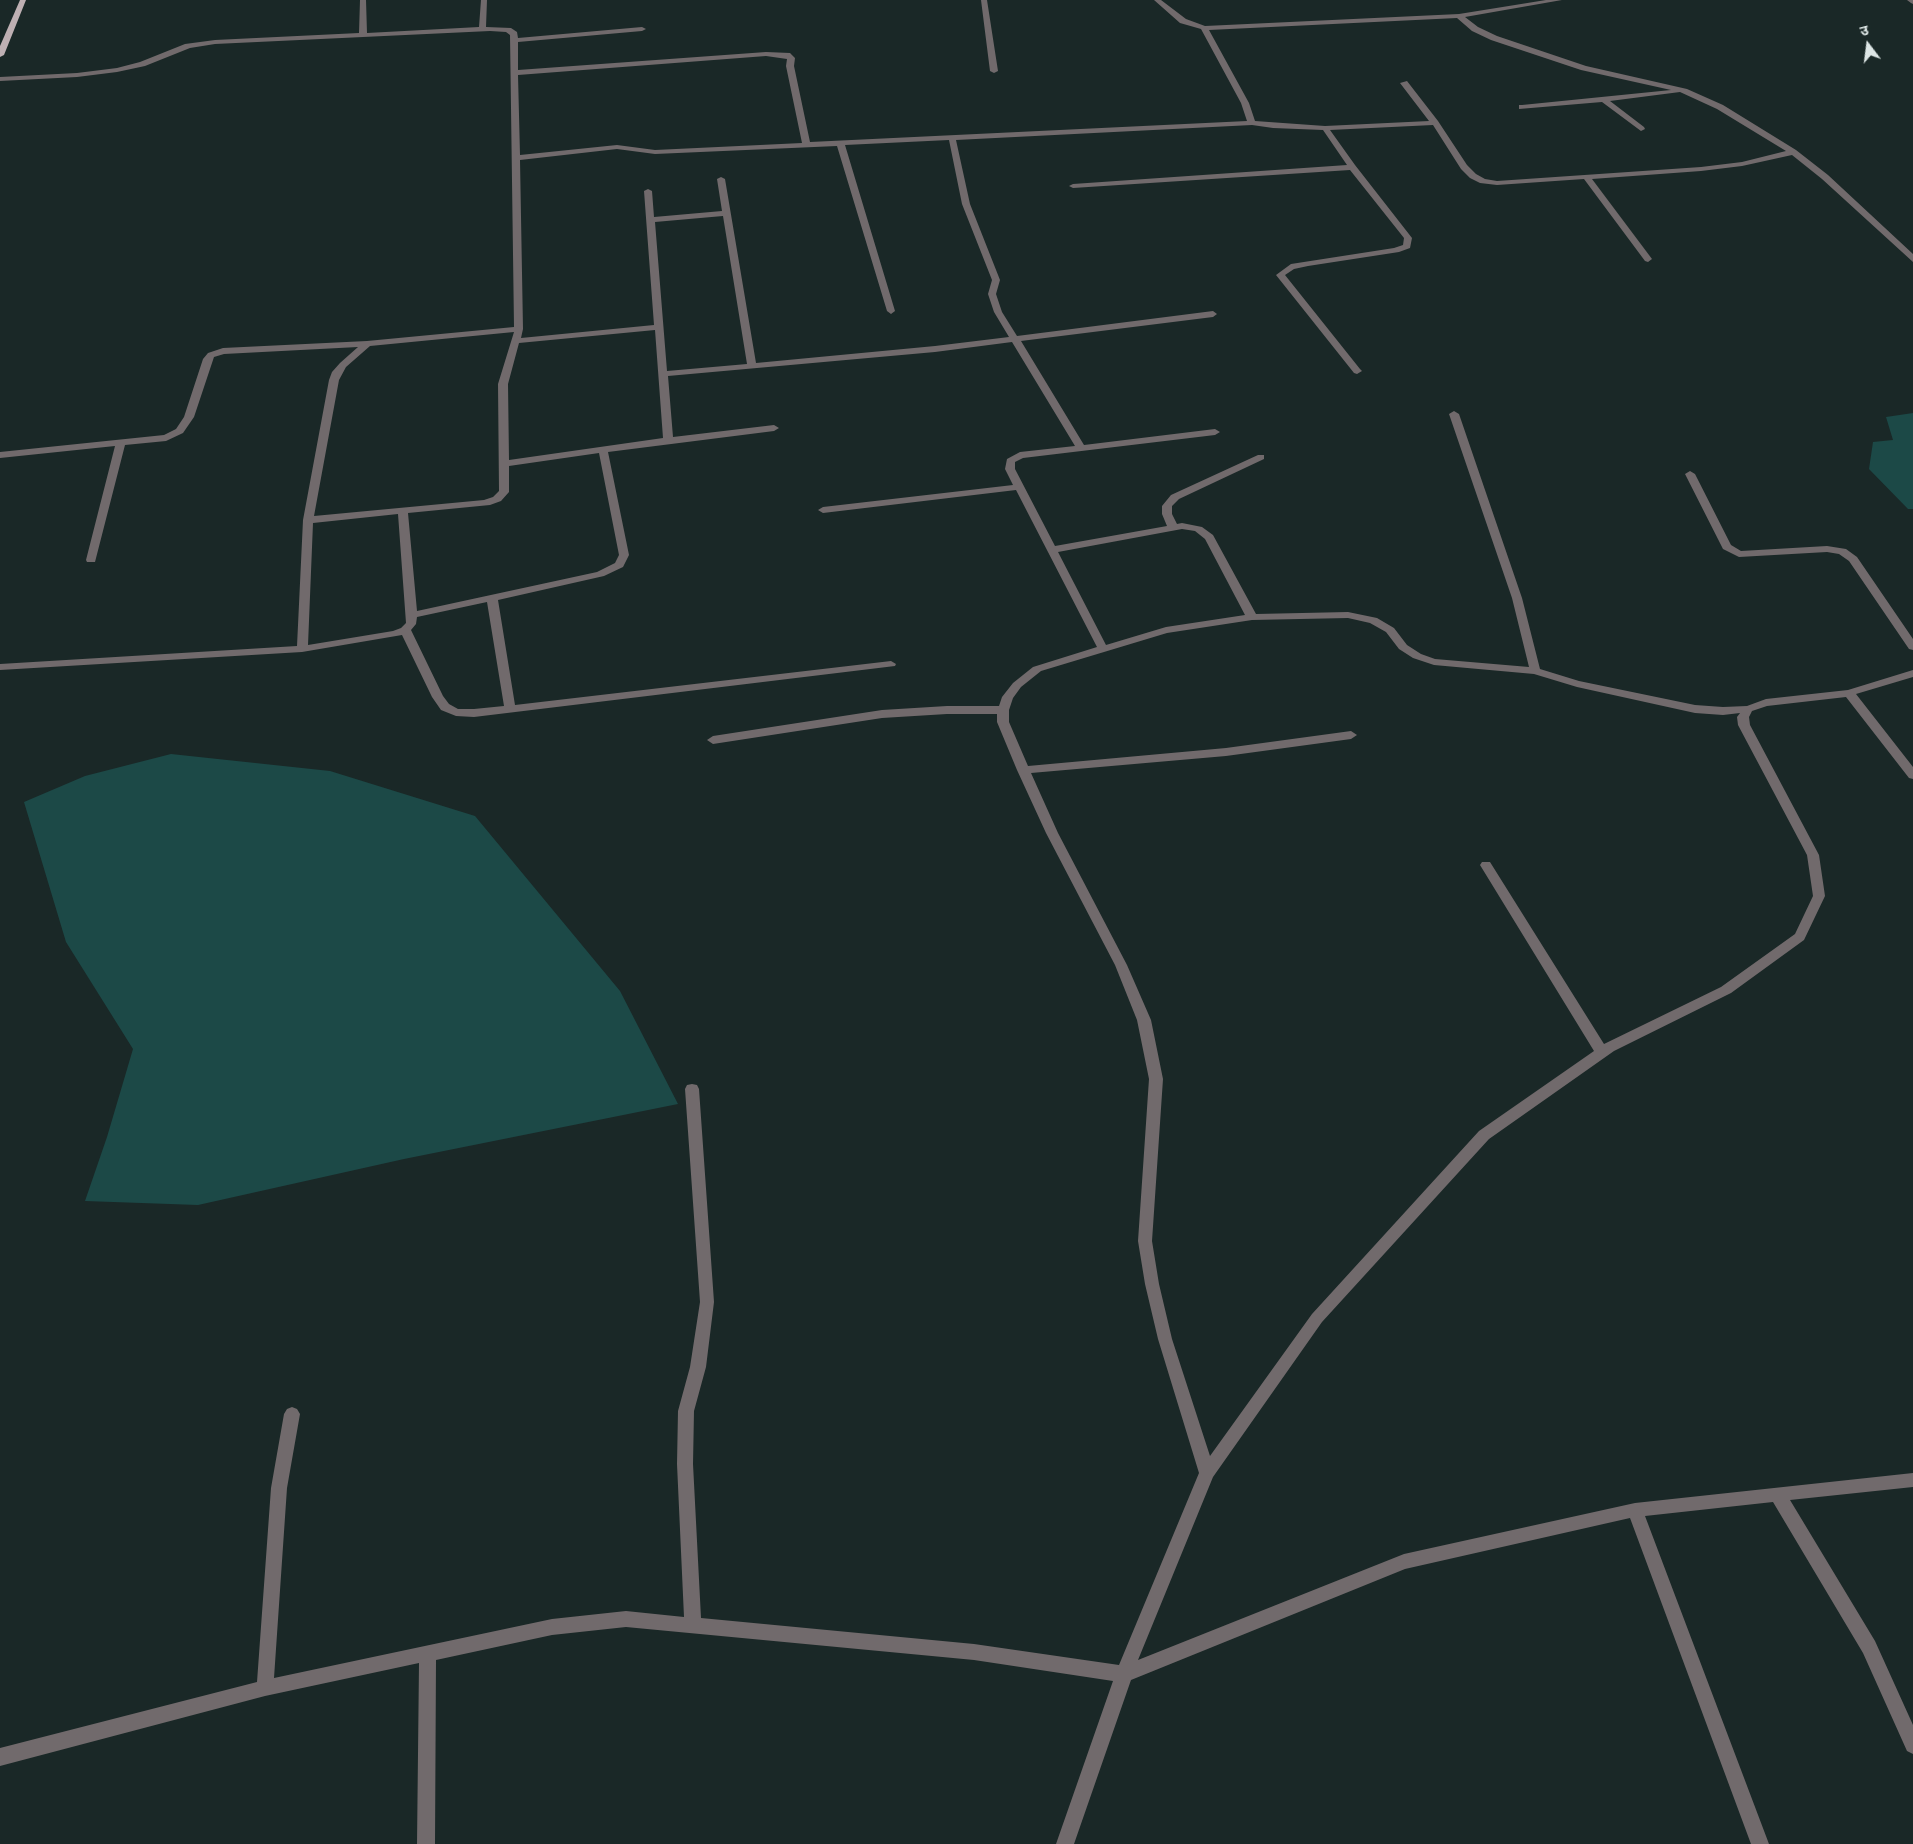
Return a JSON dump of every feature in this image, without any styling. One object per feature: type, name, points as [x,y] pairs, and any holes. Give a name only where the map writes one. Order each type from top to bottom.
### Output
[{"type":"main road","points":[[1,50],[23,0]]},
{"type":"street","points":[[363,0],[363,34]]},
{"type":"street","points":[[482,29],[484,0]]},
{"type":"street","points":[[984,0],[994,71]]},
{"type":"street","points":[[1157,0],[1183,21],[1204,28],[1460,16],[1559,0]]},
{"type":"street","points":[[1460,16],[1475,28],[1494,38],[1584,68],[1684,91],[1720,106],[1793,152],[1825,177],[1913,259]]},
{"type":"street","points":[[1204,28],[1246,103],[1252,122]]},
{"type":"street","points":[[0,79],[77,75],[117,70],[142,64],[188,46],[201,44],[482,29],[508,30],[514,34],[518,329],[503,384],[504,492],[497,499],[486,503],[308,520]]},
{"type":"street","points":[[514,40],[642,29]]},
{"type":"street","points":[[514,73],[766,54],[787,55],[791,58],[790,66],[806,144]]},
{"type":"street","points":[[1404,83],[1435,123],[1464,167],[1473,176],[1483,181],[1497,183],[1701,169],[1742,164],[1793,152]]},
{"type":"street","points":[[1522,107],[1684,91]]},
{"type":"street","points":[[1603,99],[1641,129]]},
{"type":"street","points":[[516,158],[617,147],[648,152],[1252,122],[1273,126],[1325,128],[1435,123]]},
{"type":"street","points":[[1325,128],[1352,167],[1408,238],[1407,246],[1396,250],[1308,263],[1291,267],[1280,275],[1357,371]]},
{"type":"street","points":[[952,138],[966,204],[996,280],[992,294],[998,312],[1081,448]]},
{"type":"street","points":[[840,143],[891,311]]},
{"type":"street","points":[[1074,186],[1352,167]]},
{"type":"street","points":[[1587,178],[1648,259]]},
{"type":"street","points":[[721,179],[752,366]]},
{"type":"street","points":[[648,191],[668,440]]},
{"type":"street","points":[[650,220],[727,213]]},
{"type":"street","points":[[663,374],[1016,340],[1213,314]]},
{"type":"street","points":[[514,341],[658,326]]},
{"type":"street","points":[[0,455],[166,438],[180,431],[189,417],[208,359],[211,355],[223,351],[367,344],[518,329]]},
{"type":"street","points":[[302,649],[308,520],[334,380],[337,372],[367,344]]},
{"type":"street","points":[[1454,414],[1517,598],[1535,671]]},
{"type":"street","points":[[504,464],[668,440],[774,428]]},
{"type":"street","points":[[1103,649],[1010,469],[1010,461],[1020,455],[1215,432]]},
{"type":"street","points":[[91,560],[120,444]]},
{"type":"street","points":[[412,615],[600,574],[619,565],[624,555],[603,450]]},
{"type":"street","points":[[1173,527],[1167,514],[1167,506],[1175,497],[1261,458]]},
{"type":"street","points":[[1690,474],[1727,548],[1739,554],[1827,549],[1842,551],[1853,559],[1913,648]]},
{"type":"street","points":[[823,510],[1019,487]]},
{"type":"street","points":[[0,667],[302,649],[395,634],[405,630],[411,624],[412,615],[403,510]]},
{"type":"street","points":[[1052,550],[1173,527],[1182,526],[1198,529],[1209,537],[1252,617]]},
{"type":"street","points":[[492,598],[510,709]]},
{"type":"street","points":[[1207,1473],[1166,1339],[1152,1284],[1145,1241],[1156,1079],[1144,1020],[1121,965],[1052,833],[1003,722],[1003,710],[1008,697],[1017,685],[1037,669],[1166,630],[1252,617],[1348,615],[1373,620],[1390,630],[1403,647],[1417,656],[1434,662],[1535,671],[1577,684],[1695,709],[1722,711],[1748,709],[1766,704],[1849,693],[1913,673]]},
{"type":"street","points":[[405,630],[438,698],[445,707],[456,712],[474,713],[891,664]]},
{"type":"street","points":[[1849,693],[1913,775]]},
{"type":"street","points":[[1066,1844],[1124,1674],[1207,1473],[1317,1318],[1484,1135],[1602,1052],[1726,990],[1800,937],[1819,896],[1813,854],[1744,725],[1743,717],[1748,709]]},
{"type":"street","points":[[714,740],[882,714],[946,710],[1003,710]]},
{"type":"street","points":[[1023,770],[1226,752],[1351,735]]},
{"type":"street","points":[[1486,865],[1602,1052]]},
{"type":"street","points":[[692,1089],[706,1302],[698,1367],[686,1411],[685,1464],[693,1624]]},
{"type":"street","points":[[265,1688],[279,1488],[292,1414]]},
{"type":"street","points":[[0,1757],[265,1688],[552,1627],[626,1619],[974,1652],[1124,1674],[1404,1562],[1635,1510],[1913,1480]]},
{"type":"street","points":[[1777,1494],[1869,1647],[1913,1745]]},
{"type":"street","points":[[1635,1510],[1760,1844]]},
{"type":"street","points":[[426,1844],[428,1653]]},
{"type":"water","points":[[1913,413],[1913,509],[1908,509],[1869,469],[1873,442],[1893,440],[1886,417]]},
{"type":"water","points":[[171,754],[330,771],[475,816],[620,991],[678,1104],[404,1159],[198,1205],[85,1201],[107,1137],[133,1049],[66,942],[24,802],[85,776]]}]
